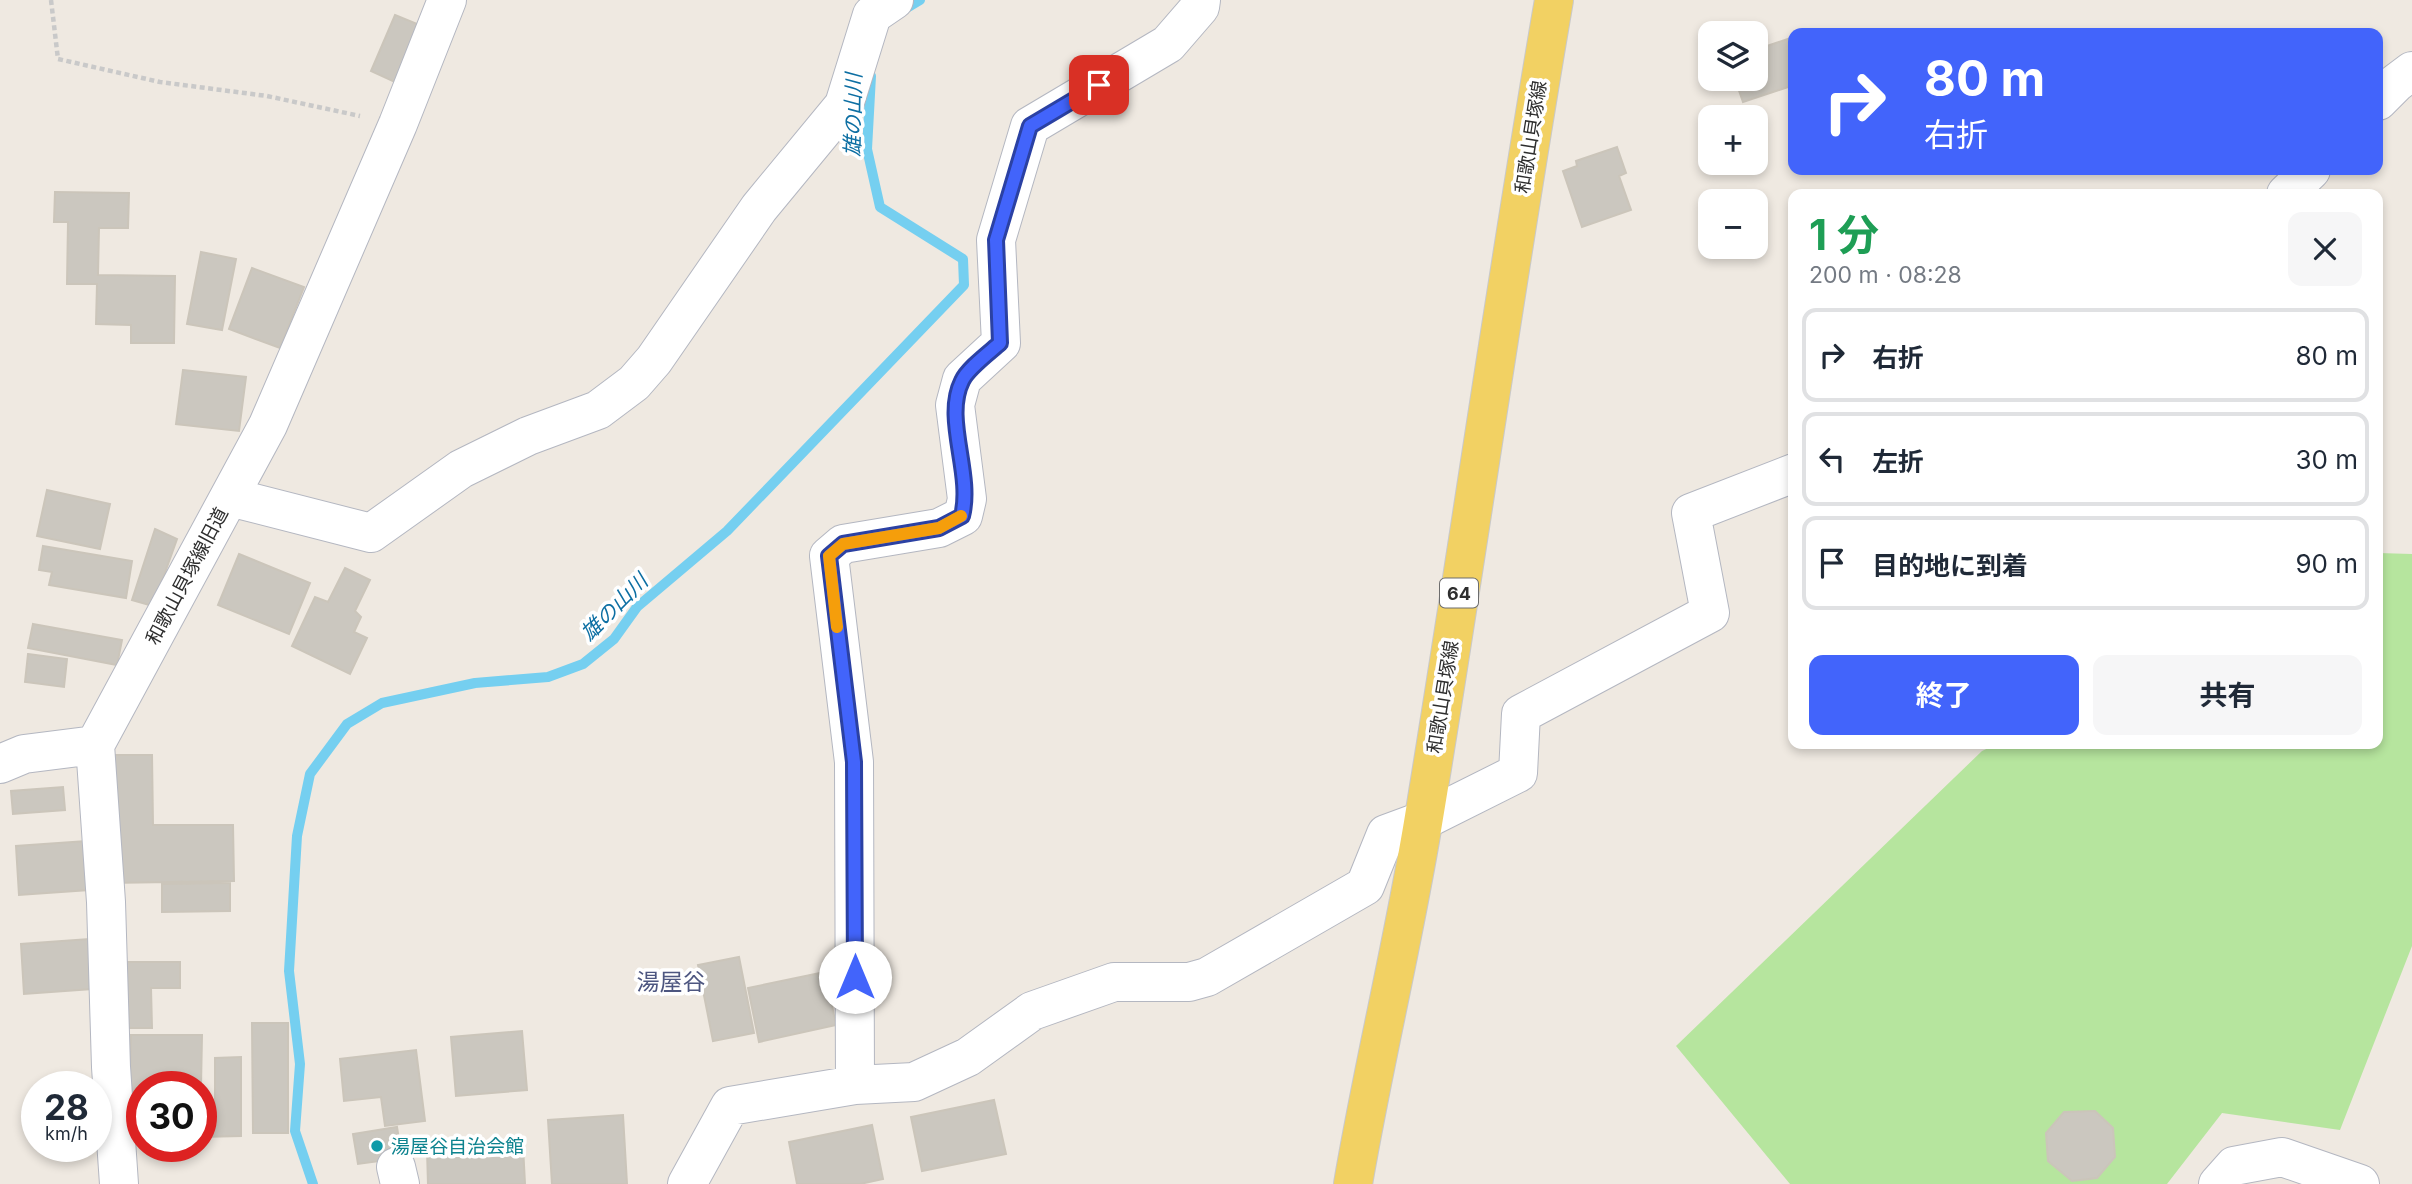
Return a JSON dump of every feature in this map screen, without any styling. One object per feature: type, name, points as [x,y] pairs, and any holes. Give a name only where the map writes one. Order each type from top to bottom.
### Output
[{"type":"main road","name":"和歌山貝塚線","points":[[1353,1184],[1424,820],[1529,144],[1554,0]]},
{"type":"street","name":"和歌山貝塚線旧道","points":[[95,746],[268,425],[398,124],[447,0]]},
{"type":"street","points":[[230,497],[371,533],[461,469],[528,436],[598,410],[634,383],[654,360],[759,208],[844,105],[872,15],[894,0]]},
{"type":"street","points":[[855,1085],[854,762],[829,556],[843,544],[939,528],[962,516],[967,499],[955,405],[962,379],[1000,343],[996,240],[1030,126],[1168,44],[1200,7],[1201,0]]},
{"type":"street","points":[[2383,96],[2412,71]]},
{"type":"street","points":[[2291,189],[2306,175]]},
{"type":"street","points":[[687,1184],[730,1107],[855,1085],[915,1082],[968,1057],[1032,1011],[1114,982],[1189,982],[1207,977],[1365,886],[1386,834],[1424,820],[1518,773],[1521,714],[1710,614],[1691,513],[1788,475]]},
{"type":"street","points":[[0,764],[24,754],[95,746],[106,902],[111,1067],[120,1184]]},
{"type":"street","points":[[2218,1184],[2234,1167],[2282,1157],[2360,1184]]},
{"type":"path","points":[[51,0],[58,59],[160,82],[267,96],[398,124]]},
{"type":"green space","points":[[2383,553],[2412,554],[2412,946],[2340,1130],[2222,1113],[2167,1184],[1790,1184],[1676,1046],[1982,751],[2383,749]]},
{"type":"building","points":[[395,15],[422,26],[397,83],[371,71]]},
{"type":"building","points":[[1788,39],[1788,87],[1743,102],[1739,91],[1768,91],[1768,46]]},
{"type":"building","points":[[1617,147],[1626,173],[1619,176],[1631,210],[1582,227],[1563,171],[1577,166],[1576,161]]},
{"type":"building","points":[[55,192],[129,193],[128,228],[99,228],[98,275],[175,276],[174,343],[131,343],[131,325],[96,324],[97,284],[67,284],[68,222],[54,222]]},
{"type":"building","points":[[201,252],[236,259],[222,330],[187,324]]},
{"type":"building","points":[[252,268],[304,287],[280,348],[229,329]]},
{"type":"building","points":[[183,370],[246,377],[239,431],[176,424]]},
{"type":"building","points":[[47,490],[110,504],[100,549],[37,536]]},
{"type":"building","points":[[155,529],[177,539],[153,606],[132,600]]},
{"type":"building","points":[[43,546],[132,561],[126,598],[49,585],[52,572],[39,570]]},
{"type":"building","points":[[239,554],[310,583],[289,634],[218,605]]},
{"type":"building","points":[[345,568],[370,580],[355,611],[361,617],[354,632],[367,638],[350,674],[292,646],[315,597],[328,602]]},
{"type":"building","points":[[33,624],[122,640],[117,665],[28,648]]},
{"type":"building","points":[[28,654],[67,659],[64,687],[25,682]]},
{"type":"building","points":[[107,755],[152,755],[153,825],[233,825],[234,881],[108,883]]},
{"type":"building","points":[[63,787],[65,810],[13,814],[11,791]]},
{"type":"building","points":[[86,841],[89,890],[19,895],[16,846]]},
{"type":"building","points":[[230,883],[230,911],[162,912],[162,884]]},
{"type":"building","points":[[89,939],[92,989],[24,994],[21,944]]},
{"type":"building","points":[[739,957],[754,1033],[713,1041],[698,965]]},
{"type":"building","points":[[123,962],[180,962],[180,988],[151,988],[152,1028],[123,1028]]},
{"type":"building","points":[[825,972],[836,1025],[759,1042],[748,988]]},
{"type":"building","points":[[252,1023],[288,1023],[288,1133],[253,1133]]},
{"type":"building","points":[[522,1031],[527,1090],[456,1096],[451,1037]]},
{"type":"building","points":[[131,1035],[202,1035],[201,1071],[130,1071]]},
{"type":"building","points":[[416,1050],[425,1121],[385,1126],[381,1097],[344,1101],[340,1059]]},
{"type":"building","points":[[241,1057],[241,1136],[217,1137],[215,1058]]},
{"type":"building","points":[[994,1100],[1006,1154],[922,1171],[911,1117]]},
{"type":"building","points":[[2095,1111],[2113,1128],[2115,1157],[2097,1178],[2072,1181],[2048,1161],[2046,1133],[2064,1112]]},
{"type":"building","points":[[623,1115],[627,1184],[552,1184],[548,1120]]},
{"type":"building","points":[[872,1125],[883,1179],[860,1184],[797,1184],[789,1142]]},
{"type":"building","name":"湯屋谷自治会館","points":[[397,1127],[402,1158],[358,1164],[353,1134]]},
{"type":"building","points":[[523,1146],[525,1184],[428,1184],[427,1150]]},
{"type":"waterway","name":"雄の山川","points":[[900,12],[920,0]]},
{"type":"waterway","name":"雄の山川","points":[[313,1184],[295,1131],[300,1064],[289,971],[297,836],[310,774],[347,724],[382,703],[475,683],[548,677],[583,664],[614,639],[637,607],[727,531],[964,285],[963,259],[880,207],[867,149],[871,76]]},
{"type":"slow traffic","points":[[837,627],[829,556],[843,544],[939,528],[961,516]]},
{"type":"place","name":"湯屋谷自治会館","points":[[377,1146]]},
{"type":"district","name":"湯屋谷","points":[[671,982]]},
{"type":"route","points":[[855,977],[854,762],[829,556],[843,544],[939,528],[962,516],[967,499],[955,405],[962,379],[1000,343],[996,240],[1030,126],[1099,85]]}]
